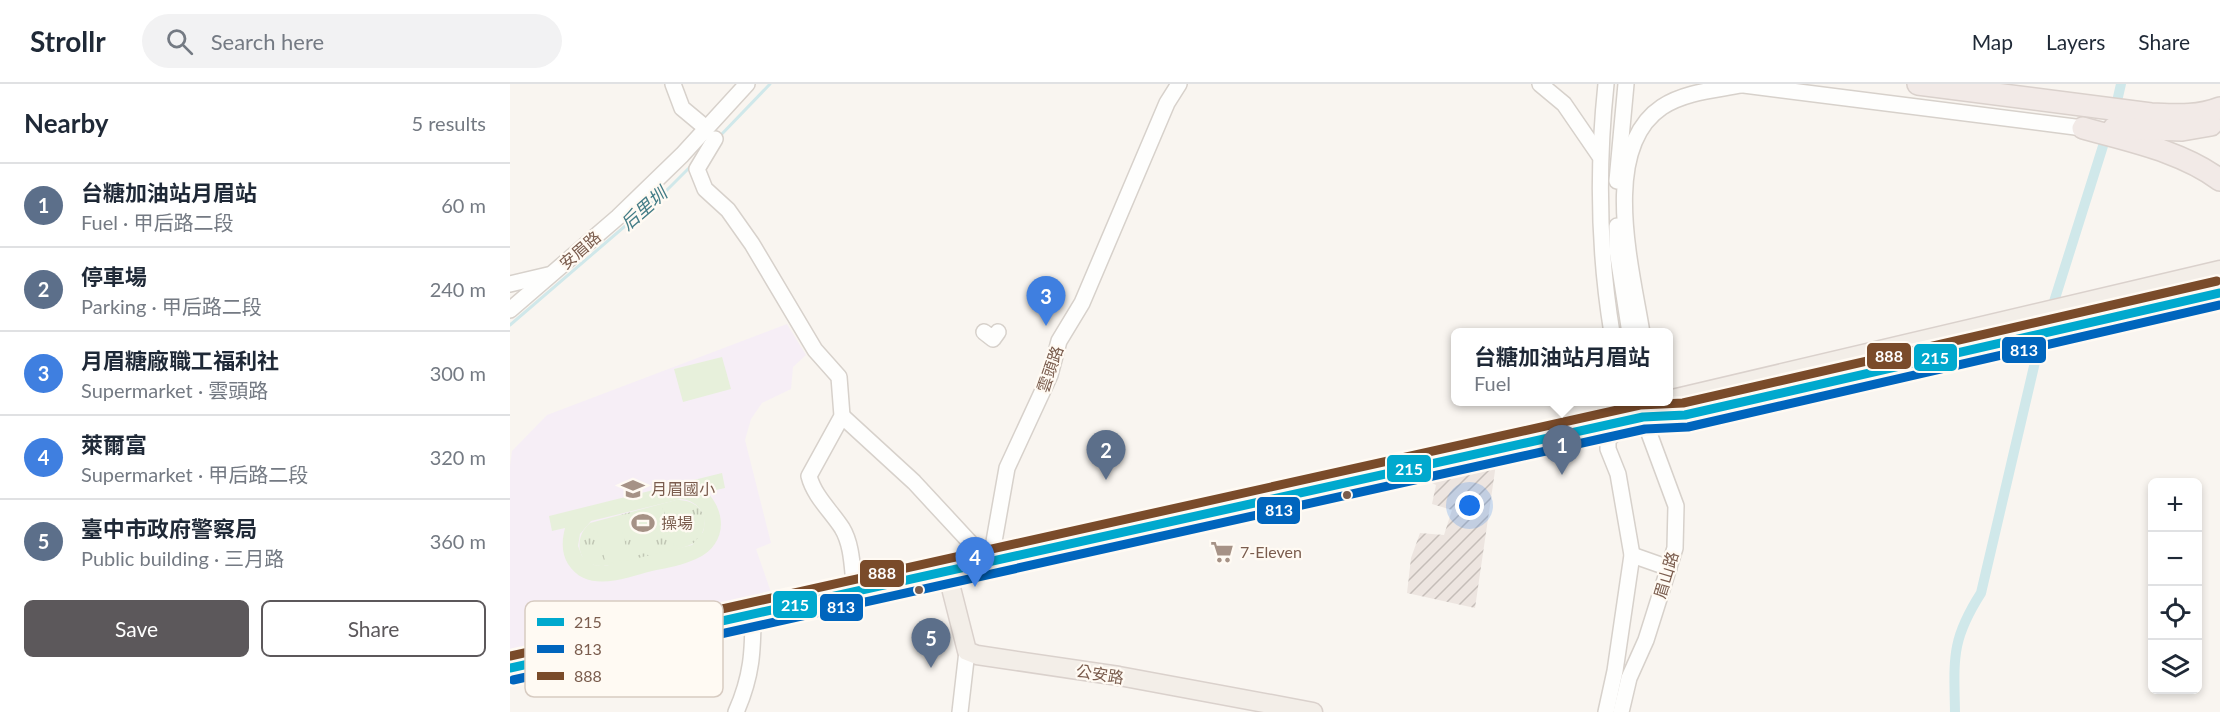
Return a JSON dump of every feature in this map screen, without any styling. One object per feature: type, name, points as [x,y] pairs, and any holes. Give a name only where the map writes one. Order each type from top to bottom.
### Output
[{"type":"highway","points":[[1918,84],[2151,114],[2185,115],[2207,113],[2220,108]]},
{"type":"highway","points":[[2083,128],[2182,130],[2220,123]]},
{"type":"highway","points":[[2083,128],[2162,151],[2191,163],[2220,180]]},
{"type":"main road","points":[[1673,400],[2220,270]]},
{"type":"main road","points":[[723,620],[990,564],[1639,410],[1684,415],[2220,293]]},
{"type":"main road","points":[[947,572],[967,651]]},
{"type":"main road","name":"公安路","points":[[967,651],[977,656],[1119,676],[1313,712]]},
{"type":"main road","points":[[510,668],[525,665]]},
{"type":"street","points":[[673,84],[682,108],[710,133],[696,169],[705,189],[728,210],[752,244],[815,350],[839,377],[842,416],[809,477],[811,486],[843,529],[850,548],[855,592]]},
{"type":"street","name":"安眉路","points":[[510,310],[626,209],[682,155],[710,133],[747,84]]},
{"type":"street","name":"雲頭路","points":[[990,564],[1007,468],[1050,375],[1059,342],[1082,303],[1167,103],[1179,84]]},
{"type":"street","points":[[1540,84],[1564,104],[1599,155]]},
{"type":"street","points":[[1606,84],[1599,155],[1600,224],[1611,328]]},
{"type":"street","points":[[1626,84],[1617,172],[1617,250],[1629,328]]},
{"type":"street","points":[[1736,84],[2083,128]]},
{"type":"street","points":[[1641,328],[1626,239],[1625,193],[1632,144],[1648,120],[1672,102],[1741,85]]},
{"type":"street","points":[[510,284],[552,274]]},
{"type":"street","name":"眉山路","points":[[1606,712],[1616,671],[1632,555],[1618,474],[1608,449],[1608,440],[1639,410],[1676,506],[1675,548],[1646,640],[1629,678],[1621,712]]},
{"type":"street","points":[[842,416],[914,482],[990,564]]},
{"type":"street","points":[[1632,555],[1669,568]]},
{"type":"street","points":[[736,712],[748,686],[753,650],[753,613]]},
{"type":"street","points":[[960,712],[967,651]]},
{"type":"shaded area","name":"月眉國小","points":[[787,324],[806,355],[793,367],[791,389],[762,403],[751,419],[745,440],[771,543],[756,549],[774,601],[723,611],[723,601],[525,601],[525,652],[510,655],[510,466],[512,451],[547,415]]},
{"type":"shaded area","points":[[1496,464],[1475,608],[1407,593],[1411,558],[1420,533],[1444,535],[1452,510],[1432,504],[1436,485],[1428,481]]},
{"type":"green space","points":[[722,357],[731,389],[683,402],[674,369]]},
{"type":"green space","points":[[722,473],[725,488],[707,492],[714,501],[721,519],[721,529],[713,546],[706,553],[691,561],[619,580],[596,581],[585,579],[576,573],[564,555],[565,528],[552,531],[549,516]],"holes":[[[681,499],[687,500],[701,510],[704,520],[703,532],[692,545],[605,566],[594,565],[582,556],[578,546],[580,534],[591,521]]]},
{"type":"green space","points":[[676,500],[692,503],[703,514],[705,522],[703,530],[694,543],[664,553],[608,566],[592,564],[582,555],[581,535],[590,523]]},
{"type":"green space","points":[[686,501],[696,540],[674,546],[663,507]]},
{"type":"green space","name":"操場","points":[[662,506],[668,530],[625,541],[619,516]]},
{"type":"green space","points":[[618,517],[629,558],[606,564],[595,523]]},
{"type":"waterway","name":"后里圳","points":[[719,137],[770,84]]},
{"type":"waterway","points":[[2118,97],[2121,84]]},
{"type":"waterway","points":[[1955,712],[1954,677],[1959,637],[1981,593],[2035,362],[2103,146]]},
{"type":"waterway","name":"后里圳","points":[[510,325],[667,190],[691,166]]},
{"type":"transit line","name":"888","points":[[1673,403],[2217,281]]},
{"type":"transit line","name":"215","points":[[723,621],[1643,417],[1685,415],[2220,293]]},
{"type":"transit line","name":"813","points":[[723,633],[1645,429],[1688,427],[2220,305]]},
{"type":"transit line","name":"888","points":[[723,609],[1635,406]]},
{"type":"transit line","name":"888","points":[[510,656],[525,653]]},
{"type":"transit line","name":"215","points":[[510,668],[525,665]]},
{"type":"transit line","name":"813","points":[[513,680],[525,677]]},
{"type":"place","name":"月眉糖廠職工福利社","points":[[1046,326]]},
{"type":"place","name":"台糖加油站月眉站","points":[[1562,475]]},
{"type":"place","name":"停車場","points":[[1106,480]]},
{"type":"place","name":"月眉國小","points":[[633,489]]},
{"type":"place","name":"操場","points":[[643,523]]},
{"type":"place","name":"7-Eleven","points":[[1222,552]]},
{"type":"place","name":"萊爾富","points":[[975,587]]},
{"type":"place","name":"臺中市政府警察局","points":[[931,668]]}]
